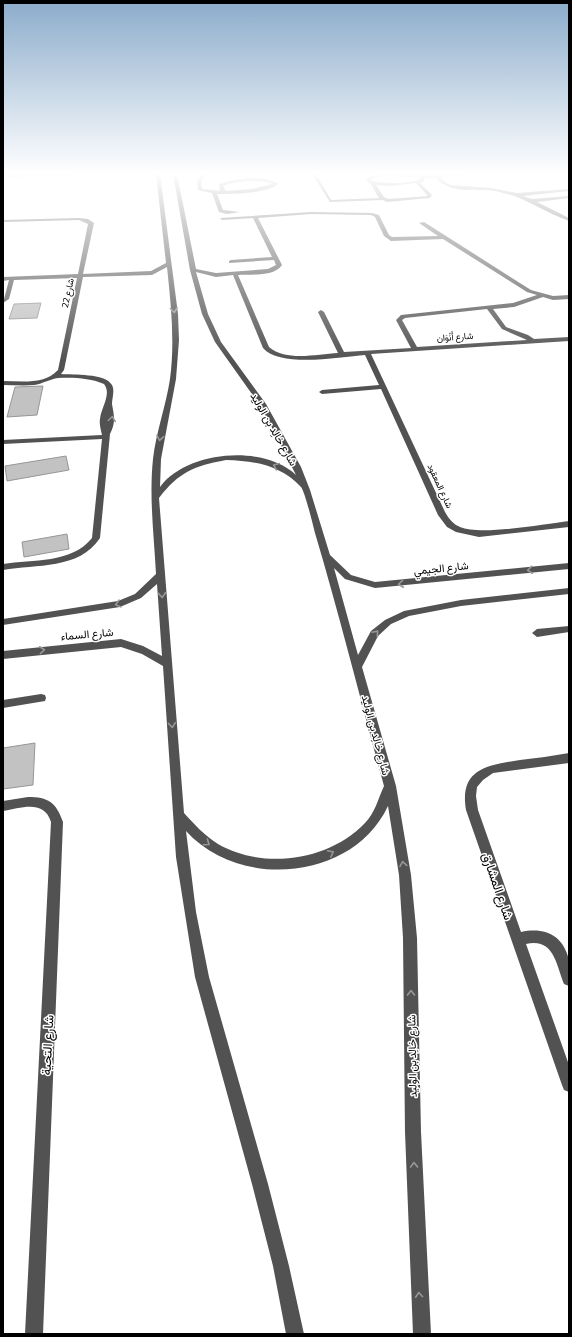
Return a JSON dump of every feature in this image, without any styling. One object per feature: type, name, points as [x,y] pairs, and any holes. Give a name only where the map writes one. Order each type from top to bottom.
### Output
[{"type":"street","name":"شارع 22","points":[[55,376],[61,370],[81,277],[88,236]]},
{"type":"street","points":[[165,236],[169,264],[166,278],[176,326],[175,366],[160,438],[155,499],[182,857],[202,977],[260,1184],[281,1266],[295,1334]]},
{"type":"street","name":"شارع خالِد بن الوليد","points":[[187,236],[200,301],[211,328],[228,357],[262,404],[294,461],[306,490],[326,555],[390,786],[404,875],[410,938],[413,1132],[422,1334]]},
{"type":"street","points":[[193,270],[216,275],[272,270],[279,266],[265,236]]},
{"type":"street","points":[[388,236],[391,239],[444,237],[517,284],[541,296],[553,298],[569,297]]},
{"type":"street","points":[[231,262],[276,258]]},
{"type":"street","points":[[152,273],[169,264]]},
{"type":"street","points":[[3,279],[152,273],[166,278]]},
{"type":"street","name":"شارع أَنْوَان","points":[[235,274],[266,348],[270,352],[292,358],[569,339]]},
{"type":"street","points":[[196,285],[216,275]]},
{"type":"street","points":[[3,301],[6,299],[12,279]]},
{"type":"street","points":[[415,349],[399,320],[400,317],[520,304],[541,296]]},
{"type":"street","points":[[488,307],[504,328],[526,336],[532,341]]},
{"type":"street","points":[[321,312],[342,354]]},
{"type":"street","name":"شارع المعقود","points":[[367,352],[441,513],[450,525],[459,530],[479,534],[569,524]]},
{"type":"street","points":[[3,383],[40,382],[55,376],[92,378],[105,382],[109,386],[109,404],[113,419],[106,435],[96,534],[93,543],[80,554],[67,559],[3,566]]},
{"type":"street","points":[[322,392],[383,387]]},
{"type":"street","points":[[3,442],[106,435]]},
{"type":"street","points":[[155,499],[169,479],[181,471],[195,464],[228,458],[255,460],[275,465],[299,480],[306,490]]},
{"type":"street","name":"شارع الجيمي","points":[[326,555],[342,573],[348,577],[365,584],[375,585],[569,566]]},
{"type":"street","name":"شارع السماء","points":[[3,622],[120,604],[138,596],[161,575]]},
{"type":"street","points":[[357,667],[374,634],[388,622],[407,613],[461,603],[569,591]]},
{"type":"street","points":[[537,633],[569,629]]},
{"type":"street","name":"شارع السماء","points":[[3,655],[121,643],[148,651],[168,665]]},
{"type":"street","points":[[3,704],[41,698]]},
{"type":"street","name":"شارع المشارق","points":[[569,758],[491,769],[480,775],[472,783],[469,796],[472,810],[569,1085]]},
{"type":"street","points":[[180,816],[196,834],[217,850],[242,860],[270,865],[298,864],[325,856],[349,844],[372,822],[382,808],[390,786]]},
{"type":"street","name":"شارع التحية","points":[[3,806],[27,802],[44,803],[52,807],[56,814],[57,822],[34,1334]]},
{"type":"street","points":[[517,939],[538,936],[550,940],[558,952],[569,979]]},
{"type":"building","points":[[41,303],[37,318],[9,319],[14,304]]},
{"type":"building","points":[[43,386],[37,415],[7,417],[15,387]]},
{"type":"building","points":[[66,456],[69,470],[7,481],[5,466]]},
{"type":"building","points":[[67,534],[69,549],[24,557],[22,542]]},
{"type":"building","points":[[35,743],[33,785],[3,789],[3,748]]}]
